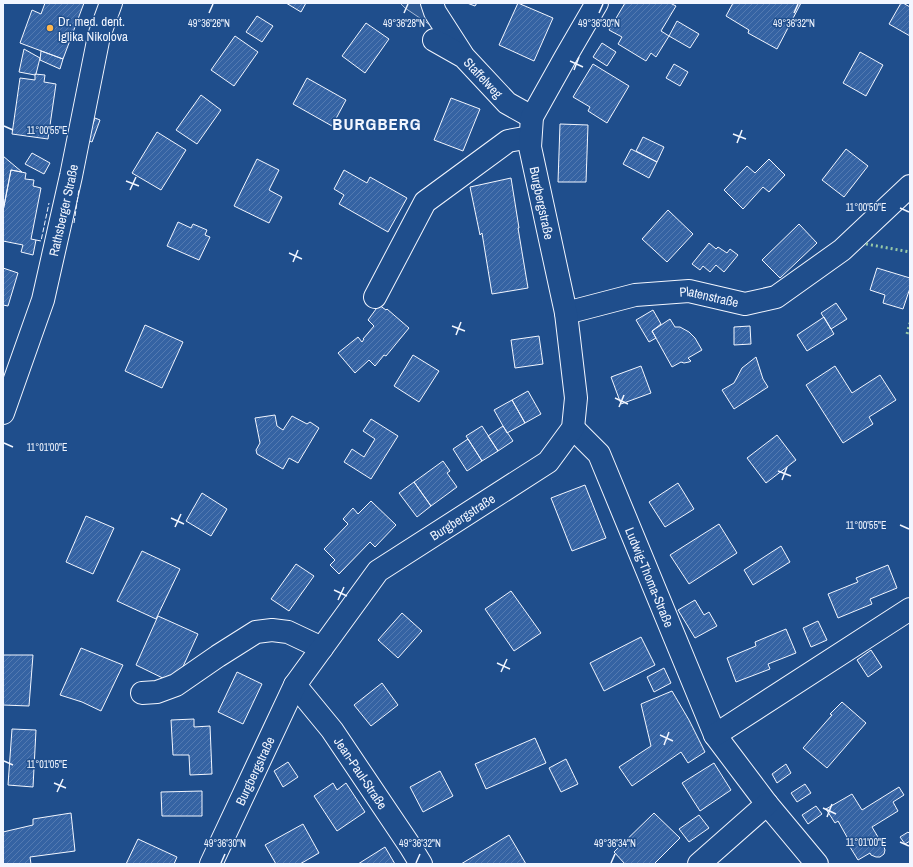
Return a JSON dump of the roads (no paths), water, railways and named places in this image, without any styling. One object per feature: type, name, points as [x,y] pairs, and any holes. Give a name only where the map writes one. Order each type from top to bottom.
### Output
[{"type":"street","name":"Rathsberger Straße","points":[[3,413],[42,300],[71,176],[99,36],[111,3]]},
{"type":"street","points":[[432,3],[435,12],[464,57]]},
{"type":"street","points":[[375,297],[425,202],[508,141],[531,127],[565,58],[597,3]]},
{"type":"street","name":"Staffelweg","points":[[434,40],[464,57],[531,127]]},
{"type":"street","name":"Burgbergstraße","points":[[211,864],[295,685],[378,571],[548,462],[573,428],[576,398],[566,313],[530,147],[531,127]]},
{"type":"street","name":"Platenstraße","points":[[566,313],[636,295],[689,290],[745,304],[776,297],[842,250],[910,186]]},
{"type":"street","name":"Ludwig-Thoma-Straße","points":[[573,428],[599,454],[715,736],[767,804],[817,864]]},
{"type":"street","points":[[715,736],[910,609]]},
{"type":"street","points":[[142,693],[157,692],[176,685],[256,632],[272,630],[288,632],[322,648]]},
{"type":"street","name":"Jean-Paul-Straße","points":[[295,685],[332,730],[421,864]]},
{"type":"street","points":[[699,864],[767,804]]},
{"type":"place","name":"Dr. med. dent. Iglika Nikolova","points":[[50,28]]},
{"type":"district","name":"BURGBERG","points":[[377,124]]}]
